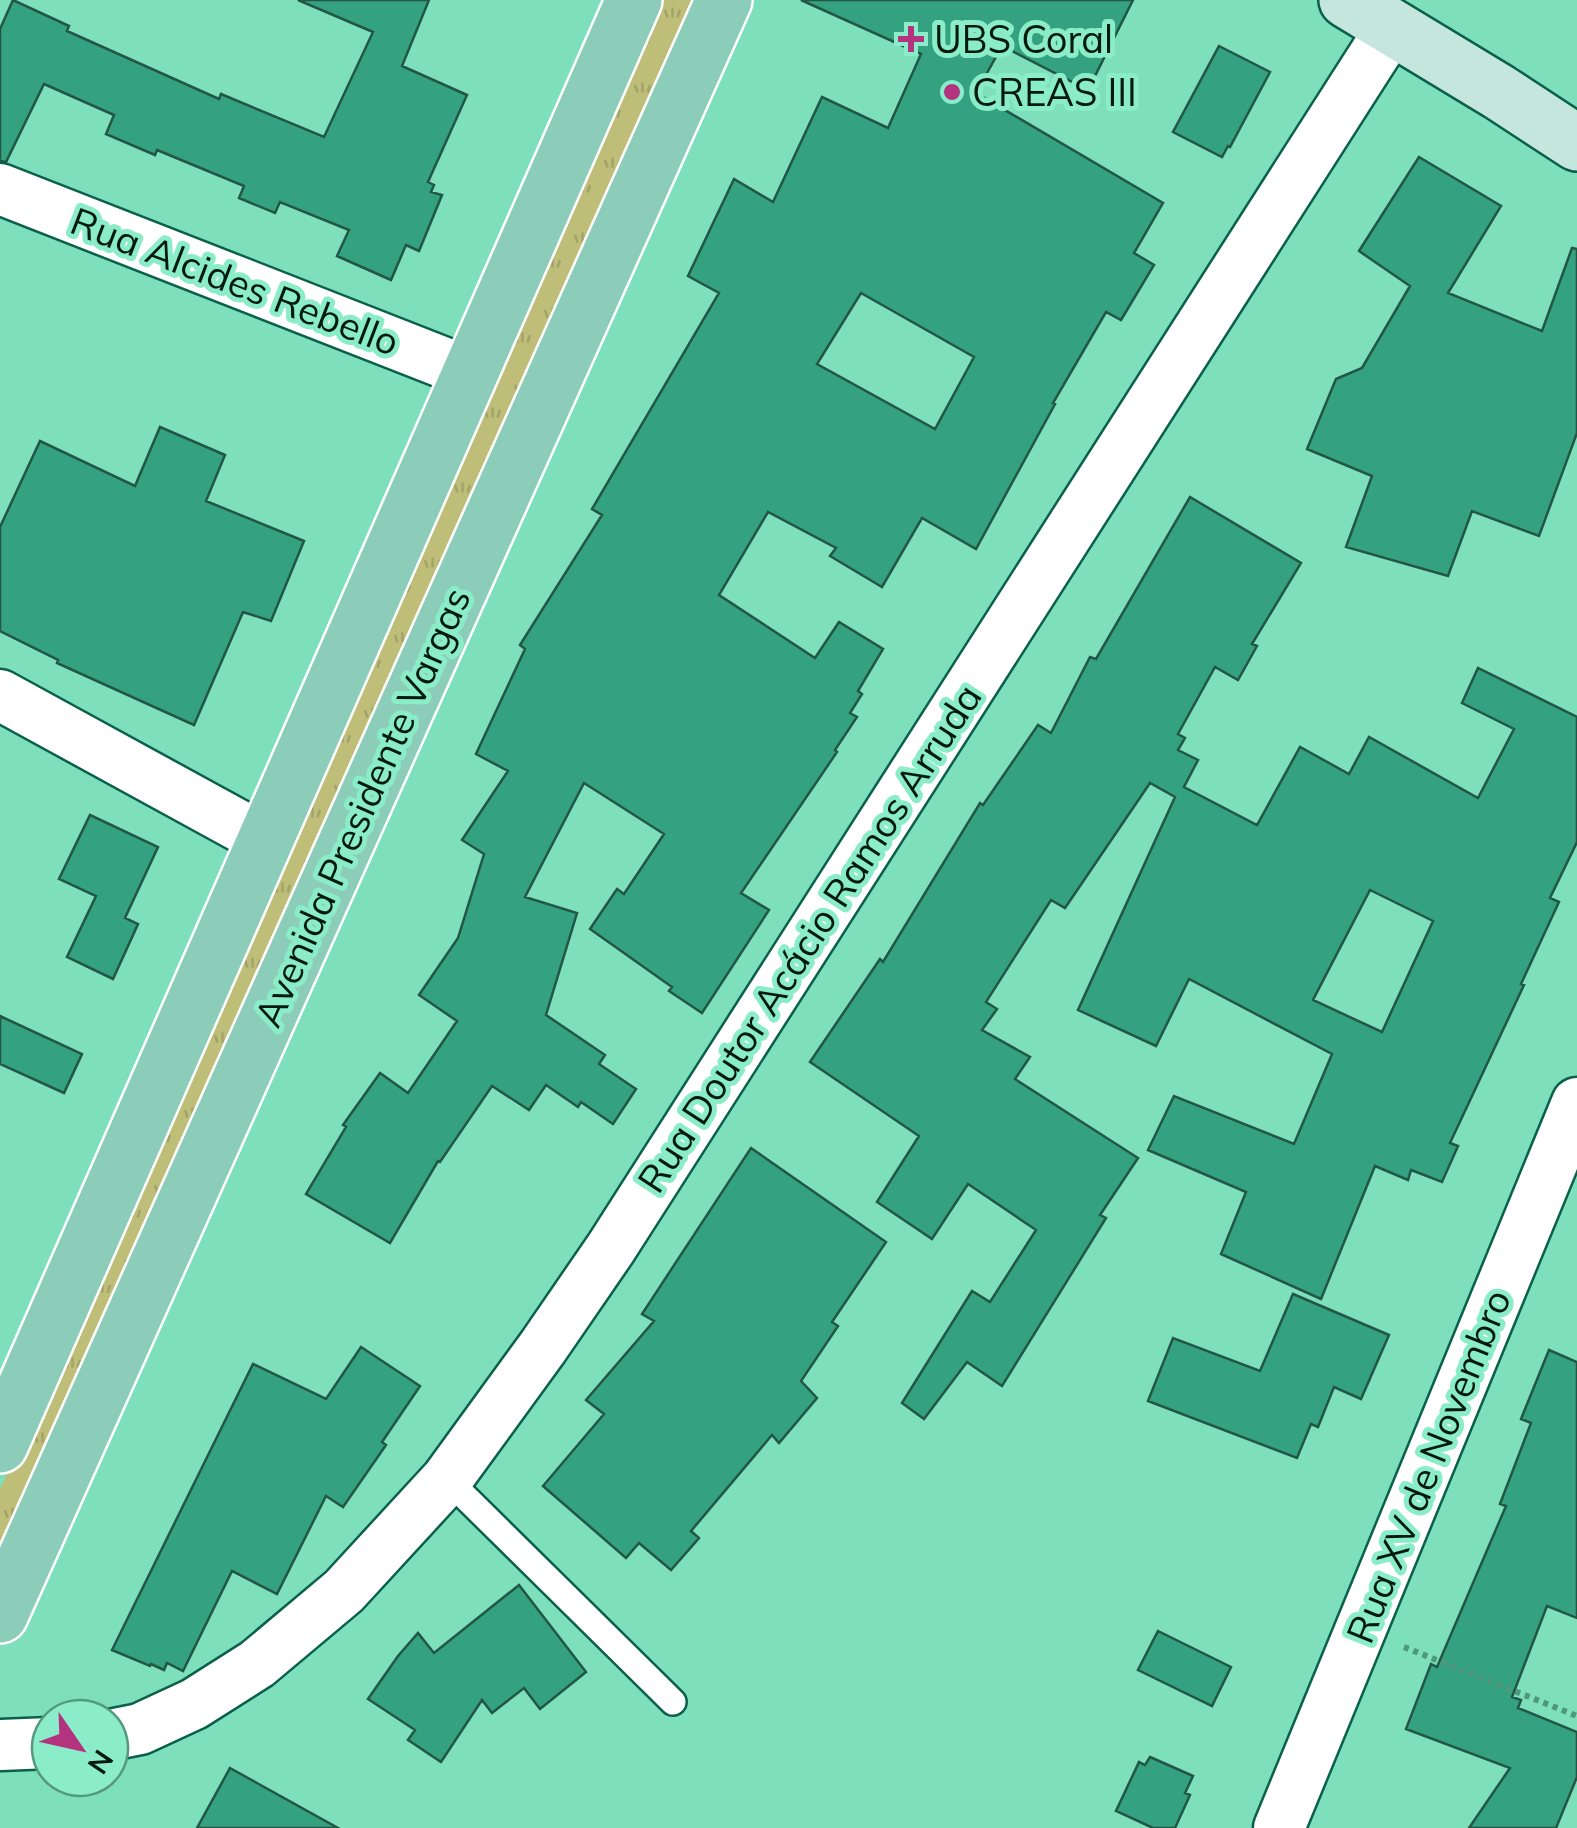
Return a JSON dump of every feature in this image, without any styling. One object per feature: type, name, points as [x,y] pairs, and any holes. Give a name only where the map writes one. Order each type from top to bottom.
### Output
[{"type":"main road","name":"Avenida Presidente Vargas","points":[[0,1445],[634,0]]},
{"type":"main road","name":"Avenida Presidente Vargas","points":[[0,1615],[724,0]]},
{"type":"main road","points":[[1370,14],[1577,143]]},
{"type":"street","name":"Rua Doutor Acácio Ramos Arruda","points":[[130,1731],[194,1704],[257,1664],[344,1591],[448,1479],[544,1348],[610,1248],[1370,14]]},
{"type":"street","name":"Rua Alcides Rebello","points":[[0,189],[470,373]]},
{"type":"street","points":[[0,696],[265,840]]},
{"type":"street","name":"Rua XV de Novembro","points":[[1280,1828],[1577,1103]]},
{"type":"street","points":[[0,1745],[30,1744]]},
{"type":"lane","points":[[448,1479],[673,1702]]},
{"type":"path","points":[[1361,1629],[1577,1716]]},
{"type":"green space","points":[[662,0],[707,0],[0,1556],[0,1489]]},
{"type":"building","points":[[13,0],[69,26],[67,31],[219,99],[221,94],[324,137],[373,32],[298,0],[429,0],[402,66],[467,95],[428,182],[434,185],[431,192],[442,195],[419,251],[406,245],[391,280],[337,256],[349,230],[280,202],[275,213],[239,198],[244,186],[157,150],[155,155],[106,134],[114,115],[44,84],[6,162],[0,161],[0,29]]},
{"type":"building","points":[[801,0],[1133,0],[1088,90],[1002,46],[976,93],[1163,203],[1134,253],[1154,265],[1121,320],[1106,312],[976,549],[922,518],[882,587],[830,556],[836,548],[768,512],[719,595],[815,658],[839,622],[883,649],[858,691],[862,694],[850,713],[857,717],[837,752],[741,893],[769,910],[702,1013],[669,991],[672,987],[590,929],[617,889],[624,894],[664,834],[584,783],[525,897],[577,913],[546,1015],[605,1055],[599,1064],[636,1089],[613,1124],[546,1085],[529,1110],[492,1086],[438,1161],[390,1243],[306,1194],[346,1127],[343,1125],[380,1073],[408,1093],[457,1021],[419,995],[458,938],[484,854],[462,840],[508,771],[476,754],[525,649],[520,645],[602,515],[592,509],[719,293],[688,276],[734,179],[773,202],[822,97],[888,128],[921,54]],"holes":[[[861,293],[974,357],[935,429],[817,364]]]},
{"type":"building","points":[[1219,46],[1270,72],[1222,157],[1173,132]]},
{"type":"building","points":[[1419,157],[1501,206],[1448,293],[1542,331],[1572,248],[1577,249],[1577,433],[1539,536],[1472,511],[1448,576],[1346,547],[1372,476],[1307,449],[1336,379],[1362,368],[1410,286],[1359,251]]},
{"type":"building","points":[[160,427],[225,455],[206,501],[304,541],[271,621],[243,612],[194,725],[57,663],[58,660],[0,631],[0,527],[40,441],[135,486]]},
{"type":"building","points":[[1190,497],[1301,563],[1252,644],[1257,646],[1238,680],[1215,667],[1178,734],[1185,738],[1178,750],[1198,760],[1184,787],[1257,825],[1300,747],[1349,774],[1369,737],[1478,798],[1514,729],[1462,703],[1478,668],[1577,717],[1577,842],[1550,898],[1559,902],[1521,984],[1524,985],[1450,1143],[1458,1146],[1442,1182],[1411,1170],[1408,1180],[1375,1166],[1321,1299],[1221,1254],[1246,1192],[1148,1150],[1174,1096],[1294,1144],[1332,1054],[1189,979],[1156,1046],[1078,1010],[1175,797],[1150,783],[1065,908],[1051,900],[986,1002],[997,1009],[982,1030],[1030,1057],[1015,1079],[1138,1158],[1100,1215],[1106,1218],[1002,1386],[967,1362],[924,1419],[902,1403],[972,1291],[990,1302],[1036,1230],[968,1184],[932,1239],[877,1202],[919,1136],[810,1062],[880,959],[883,962],[980,803],[983,805],[1038,725],[1051,733],[1090,657],[1096,659]],"holes":[[[1370,890],[1433,921],[1382,1032],[1313,1000]]]},
{"type":"building","points":[[90,815],[158,847],[125,918],[138,924],[113,979],[67,957],[96,896],[59,879]]},
{"type":"building","points":[[0,1016],[82,1054],[64,1093],[0,1064]]},
{"type":"building","points":[[751,1148],[886,1242],[832,1322],[838,1326],[801,1381],[817,1398],[779,1443],[772,1435],[691,1531],[699,1538],[671,1570],[639,1543],[626,1558],[543,1486],[604,1414],[586,1400],[654,1321],[642,1314]]},
{"type":"building","points":[[1293,1294],[1389,1335],[1361,1399],[1334,1387],[1318,1427],[1311,1424],[1297,1458],[1148,1401],[1173,1338],[1260,1371]]},
{"type":"building","points":[[361,1347],[420,1386],[343,1507],[326,1496],[277,1594],[232,1571],[183,1671],[167,1663],[164,1670],[150,1666],[112,1650],[253,1364],[326,1399]]},
{"type":"building","points":[[1549,1350],[1577,1362],[1577,1618],[1547,1606],[1512,1697],[1521,1700],[1518,1708],[1577,1732],[1577,1777],[1556,1828],[1469,1828],[1510,1768],[1406,1729],[1431,1664],[1437,1667],[1506,1506],[1500,1504],[1531,1423],[1521,1419]]},
{"type":"building","points":[[519,1585],[586,1672],[540,1709],[524,1688],[492,1713],[482,1700],[441,1762],[408,1740],[415,1730],[368,1699],[418,1633],[434,1653]]},
{"type":"building","points":[[1158,1631],[1231,1667],[1212,1706],[1138,1670]]},
{"type":"building","points":[[1150,1757],[1193,1776],[1185,1793],[1190,1795],[1175,1828],[1153,1828],[1116,1811],[1139,1762],[1145,1765]]},
{"type":"building","points":[[230,1768],[338,1828],[197,1828]]},
{"type":"place","name":"UBS Coral","points":[[911,39]]},
{"type":"place","name":"CREAS III","points":[[952,92]]}]
